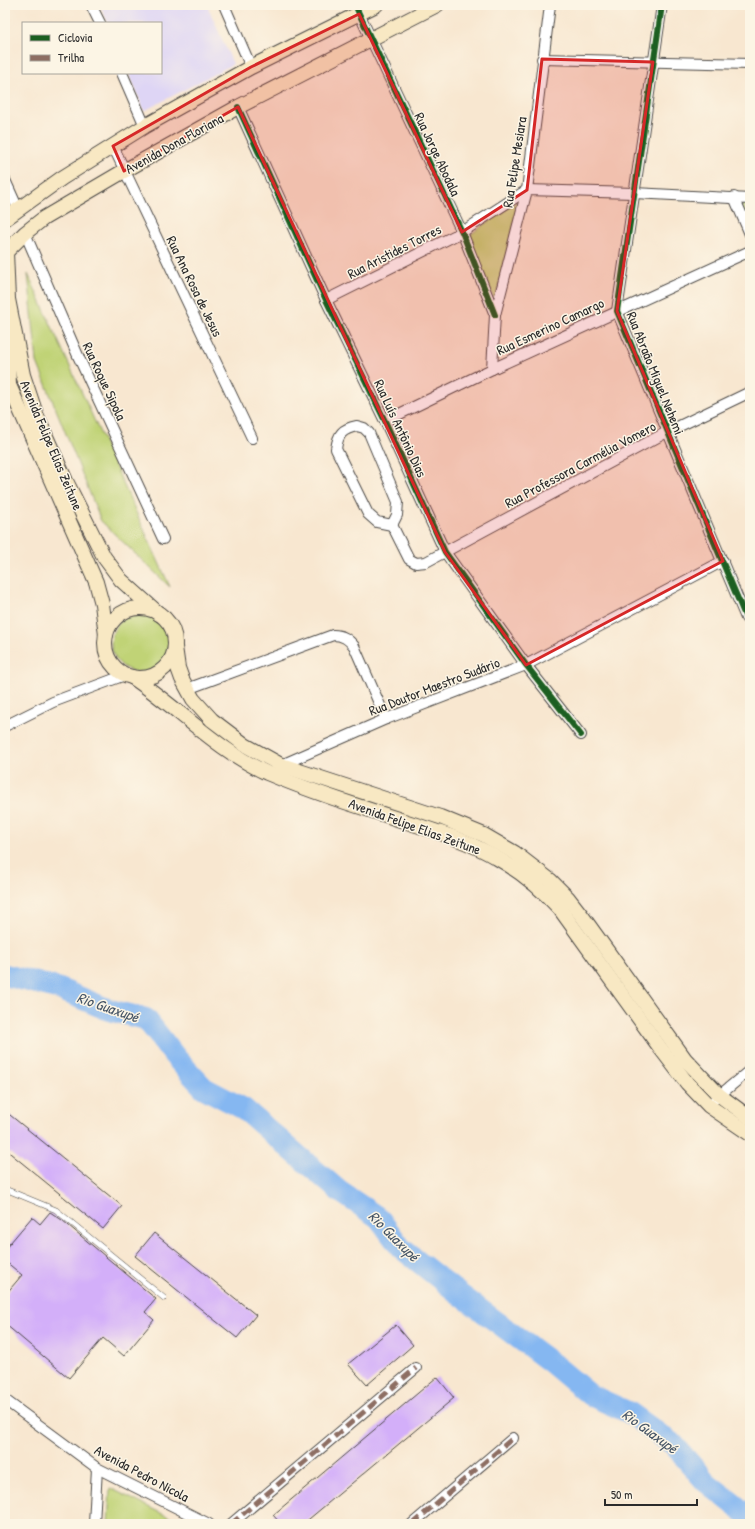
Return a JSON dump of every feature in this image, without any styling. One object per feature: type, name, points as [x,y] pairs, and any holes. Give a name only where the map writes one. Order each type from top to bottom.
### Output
[{"type":"main road","name":"Avenida Dona Floriana","points":[[5,219],[18,208],[145,126],[357,9],[376,5]]},
{"type":"main road","name":"Avenida Dona Floriana","points":[[6,251],[25,233],[64,205],[238,107],[437,5]]},
{"type":"main road","name":"Avenida Felipe Elias Zeitune","points":[[6,251],[7,298],[28,392],[84,521],[104,557],[112,570],[159,614]]},
{"type":"main road","points":[[7,298],[6,386],[96,582],[102,604],[106,635],[105,643],[109,659],[113,665],[128,676],[146,678],[160,672],[170,661],[175,647],[173,633],[170,626],[159,614],[144,609],[128,611],[120,615],[114,621],[106,635]]},
{"type":"main road","name":"Avenida Felipe Elias Zeitune","points":[[175,647],[178,668],[187,689],[200,708],[226,732],[262,755],[281,765],[463,826],[484,835],[515,853],[550,880],[568,898],[582,916],[685,1059],[719,1095],[750,1118]]},
{"type":"main road","name":"Avenida Felipe Elias Zeitune","points":[[128,676],[153,691],[235,754],[267,772],[361,807],[461,841],[498,858],[516,870],[545,893],[560,909],[674,1067],[708,1106],[750,1134]]},
{"type":"street","points":[[92,5],[100,22]]},
{"type":"street","points":[[224,5],[251,67]]},
{"type":"street","name":"Rua Felipe Mesiara","points":[[492,369],[495,315],[527,190],[542,59],[550,5]]},
{"type":"street","name":"Rua Abraão Miguel Nehemi","points":[[662,5],[617,311],[746,618]]},
{"type":"street","name":"Rua Jorge Abodala","points":[[357,9],[462,232],[495,315]]},
{"type":"street","points":[[542,59],[750,64]]},
{"type":"street","points":[[122,74],[145,126]]},
{"type":"street","name":"Rua Luís Antônio Dias","points":[[238,107],[326,300],[385,421],[445,552],[526,665],[581,735]]},
{"type":"street","name":"Rua Ana Rosa de Jesus","points":[[113,146],[252,438]]},
{"type":"street","points":[[5,180],[18,208]]},
{"type":"street","points":[[527,190],[634,193],[750,199]]},
{"type":"street","name":"Rua Aristides Torres","points":[[326,300],[462,232],[527,190]]},
{"type":"street","points":[[734,198],[750,234]]},
{"type":"street","name":"Rua Roque Sipola","points":[[25,233],[79,358],[163,539]]},
{"type":"street","name":"Rua Esmerino Camargo","points":[[385,421],[492,369],[750,251]]},
{"type":"street","name":"Rua Professora Carmélia Vomero","points":[[392,524],[409,559],[412,562],[426,562],[667,432],[750,392]]},
{"type":"street","points":[[357,426],[364,428],[370,433],[398,502],[397,515],[392,524],[377,522],[368,514],[336,449],[337,441],[341,432],[357,426]]},
{"type":"street","name":"Rua Doutor Maestro Sudário","points":[[267,772],[386,719],[526,665],[723,561]]},
{"type":"street","points":[[187,689],[333,635],[339,635],[348,640],[354,646],[386,719]]},
{"type":"street","points":[[5,726],[53,702],[91,686],[128,676]]},
{"type":"street","points":[[708,1106],[750,1070]]},
{"type":"street","points":[[231,1524],[416,1368]]},
{"type":"street","name":"Avenida Pedro Nicola","points":[[5,1400],[97,1468],[209,1524]]},
{"type":"street","points":[[412,1524],[513,1438]]},
{"type":"street","points":[[94,1524],[97,1468]]},
{"type":"lane","points":[[5,1189],[56,1210],[164,1298]]},
{"type":"highlighted area","points":[[359,14],[462,232],[527,190],[542,59],[653,62],[617,311],[723,561],[526,665],[445,552],[238,107],[124,171],[113,146],[251,67]]},
{"type":"shaded area","points":[[100,5],[207,5],[233,64],[144,111],[129,74],[162,74],[162,22],[108,22]]},
{"type":"green space","points":[[520,199],[495,301],[468,236]]},
{"type":"green space","points":[[738,200],[750,201],[750,228]]},
{"type":"green space","points":[[28,274],[170,587],[101,521],[37,362]]},
{"type":"green space","points":[[140,614],[151,616],[161,622],[167,632],[169,643],[167,654],[161,664],[151,670],[140,672],[129,670],[119,664],[113,654],[111,643],[113,632],[119,622],[129,616]]},
{"type":"green space","points":[[110,1488],[183,1524],[108,1524]]},
{"type":"building","points":[[5,1111],[122,1206],[103,1229],[5,1149]]},
{"type":"building","points":[[50,1212],[62,1220],[156,1299],[145,1312],[154,1320],[124,1356],[103,1338],[69,1378],[5,1324],[5,1295],[22,1275],[5,1261],[5,1249],[32,1217],[40,1224]]},
{"type":"building","points":[[154,1233],[256,1315],[237,1338],[135,1256]]},
{"type":"building","points":[[396,1325],[413,1345],[367,1385],[348,1364]]},
{"type":"building","points":[[437,1377],[454,1398],[303,1524],[281,1524],[273,1515]]},
{"type":"waterway","name":"Rio Guaxupé","points":[[5,975],[57,988],[109,1010],[146,1019],[177,1059],[204,1088],[244,1109],[339,1191],[379,1218],[401,1248],[454,1290],[553,1364],[590,1395],[630,1413],[674,1445],[706,1482],[750,1517]]},
{"type":"marked path","points":[[231,1524],[416,1368]]},
{"type":"marked path","points":[[412,1524],[513,1438]]},
{"type":"cycle path","points":[[355,5],[462,232],[495,315]]},
{"type":"cycle path","points":[[662,5],[617,311],[746,618]]},
{"type":"cycle path","points":[[238,107],[326,300],[385,421],[445,552],[526,665],[581,735]]}]
